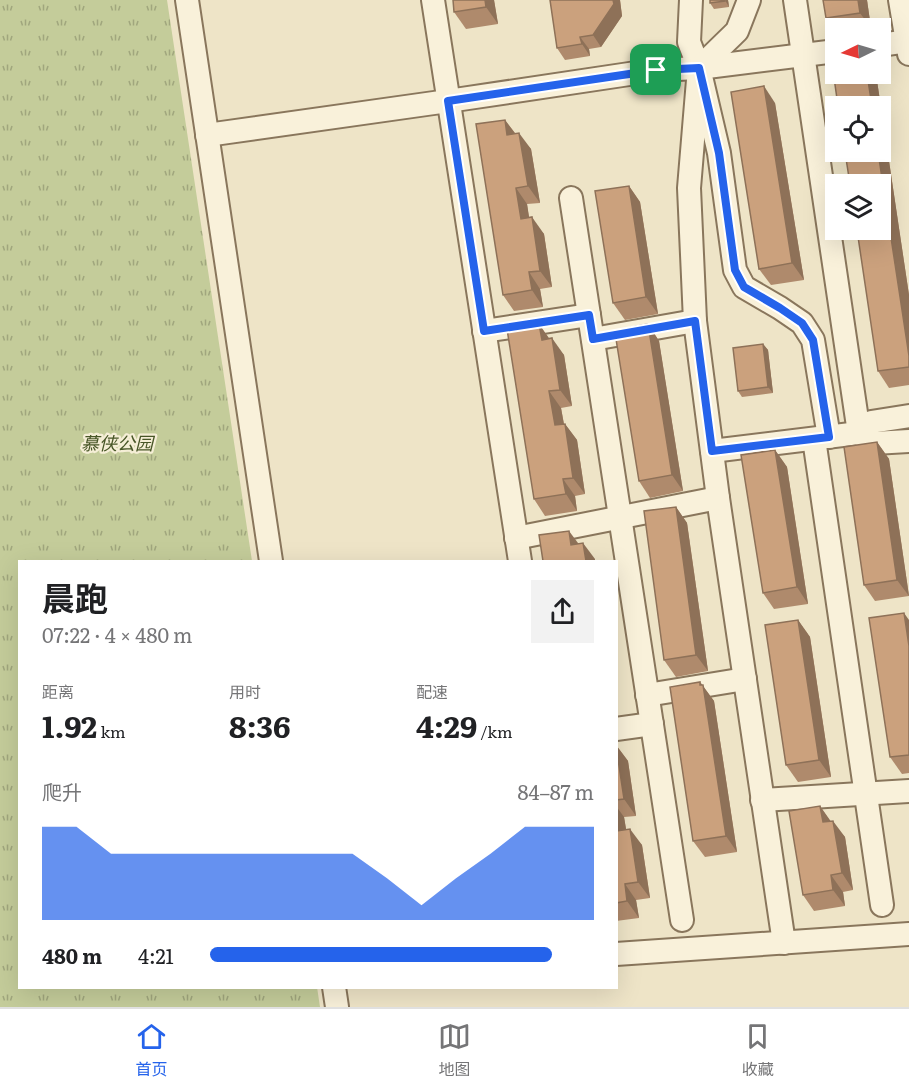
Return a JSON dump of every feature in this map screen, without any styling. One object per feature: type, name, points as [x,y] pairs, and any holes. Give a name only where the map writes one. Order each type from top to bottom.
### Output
[{"type":"street","points":[[187,0],[271,560]]},
{"type":"street","points":[[433,0],[520,560]]},
{"type":"street","points":[[691,0],[689,42],[699,68],[719,153],[735,270],[744,287],[802,323],[813,340],[821,438],[882,905]]},
{"type":"street","points":[[749,0],[737,31],[699,68],[689,188],[695,321],[718,498],[784,943]]},
{"type":"street","points":[[795,0],[859,434]]},
{"type":"street","points":[[891,45],[908,45],[900,0]]},
{"type":"street","points":[[207,135],[656,70],[699,68],[825,53]]},
{"type":"street","points":[[571,198],[682,920]]},
{"type":"street","points":[[484,331],[589,315]]},
{"type":"street","points":[[593,339],[695,321]]},
{"type":"street","points":[[859,434],[871,422],[909,416]]},
{"type":"street","points":[[712,451],[859,434],[874,443],[909,441]]},
{"type":"street","points":[[516,538],[718,498]]},
{"type":"street","points":[[647,694],[745,679]]},
{"type":"street","points":[[618,729],[652,724]]},
{"type":"street","points":[[762,800],[909,791]]},
{"type":"street","points":[[618,954],[909,934]]},
{"type":"street","points":[[334,989],[337,1007]]},
{"type":"green space","name":"慕侠公园","points":[[0,0],[167,0],[252,560],[18,560],[18,989],[317,989],[320,1007],[0,1007]]},
{"type":"building","points":[[453,0],[485,0],[486,7],[454,12]]},
{"type":"building","points":[[550,0],[613,0],[614,4],[593,35],[580,37],[582,44],[557,48]]},
{"type":"building","points":[[710,0],[725,0],[725,1],[710,3]]},
{"type":"building","points":[[823,0],[858,0],[860,13],[826,18]]},
{"type":"building","points":[[835,84],[869,84],[870,96],[837,96]]},
{"type":"building","points":[[764,86],[792,263],[759,269],[731,92]]},
{"type":"building","points":[[505,120],[507,135],[519,133],[528,186],[516,188],[521,219],[532,217],[540,271],[529,272],[532,290],[503,295],[476,124]]},
{"type":"building","points":[[847,162],[880,162],[881,174],[848,174]]},
{"type":"building","points":[[629,186],[646,297],[613,303],[595,191]]},
{"type":"building","points":[[891,238],[909,367],[878,371],[858,240],[891,240]]},
{"type":"building","points":[[539,324],[542,340],[552,338],[560,390],[549,391],[555,425],[565,424],[573,478],[563,479],[566,494],[534,499],[507,329]]},
{"type":"building","points":[[648,324],[672,475],[639,481],[615,333],[618,333],[618,330]]},
{"type":"building","points":[[763,344],[768,387],[738,391],[733,348]]},
{"type":"building","points":[[877,442],[897,580],[864,585],[844,447]]},
{"type":"building","points":[[775,450],[797,587],[763,593],[741,455]]},
{"type":"building","points":[[676,507],[696,655],[664,660],[644,511]]},
{"type":"building","points":[[569,531],[571,545],[583,543],[586,560],[543,560],[539,535]]},
{"type":"building","points":[[904,613],[909,646],[909,755],[890,757],[869,618]]},
{"type":"building","points":[[798,620],[819,760],[786,765],[765,625]]},
{"type":"building","points":[[700,682],[700,685],[703,685],[726,836],[693,841],[670,687]]},
{"type":"building","points":[[618,759],[624,799],[618,800]]},
{"type":"building","points":[[820,806],[823,822],[833,821],[842,873],[831,875],[833,890],[803,895],[789,811]]},
{"type":"building","points":[[630,829],[638,882],[625,884],[627,901],[618,903],[618,831]]},
{"type":"route","points":[[699,68],[719,153],[735,270],[744,287],[802,323],[813,340],[829,437],[712,451],[695,321],[593,339],[589,315],[484,331],[448,101],[656,70],[699,68]]}]
